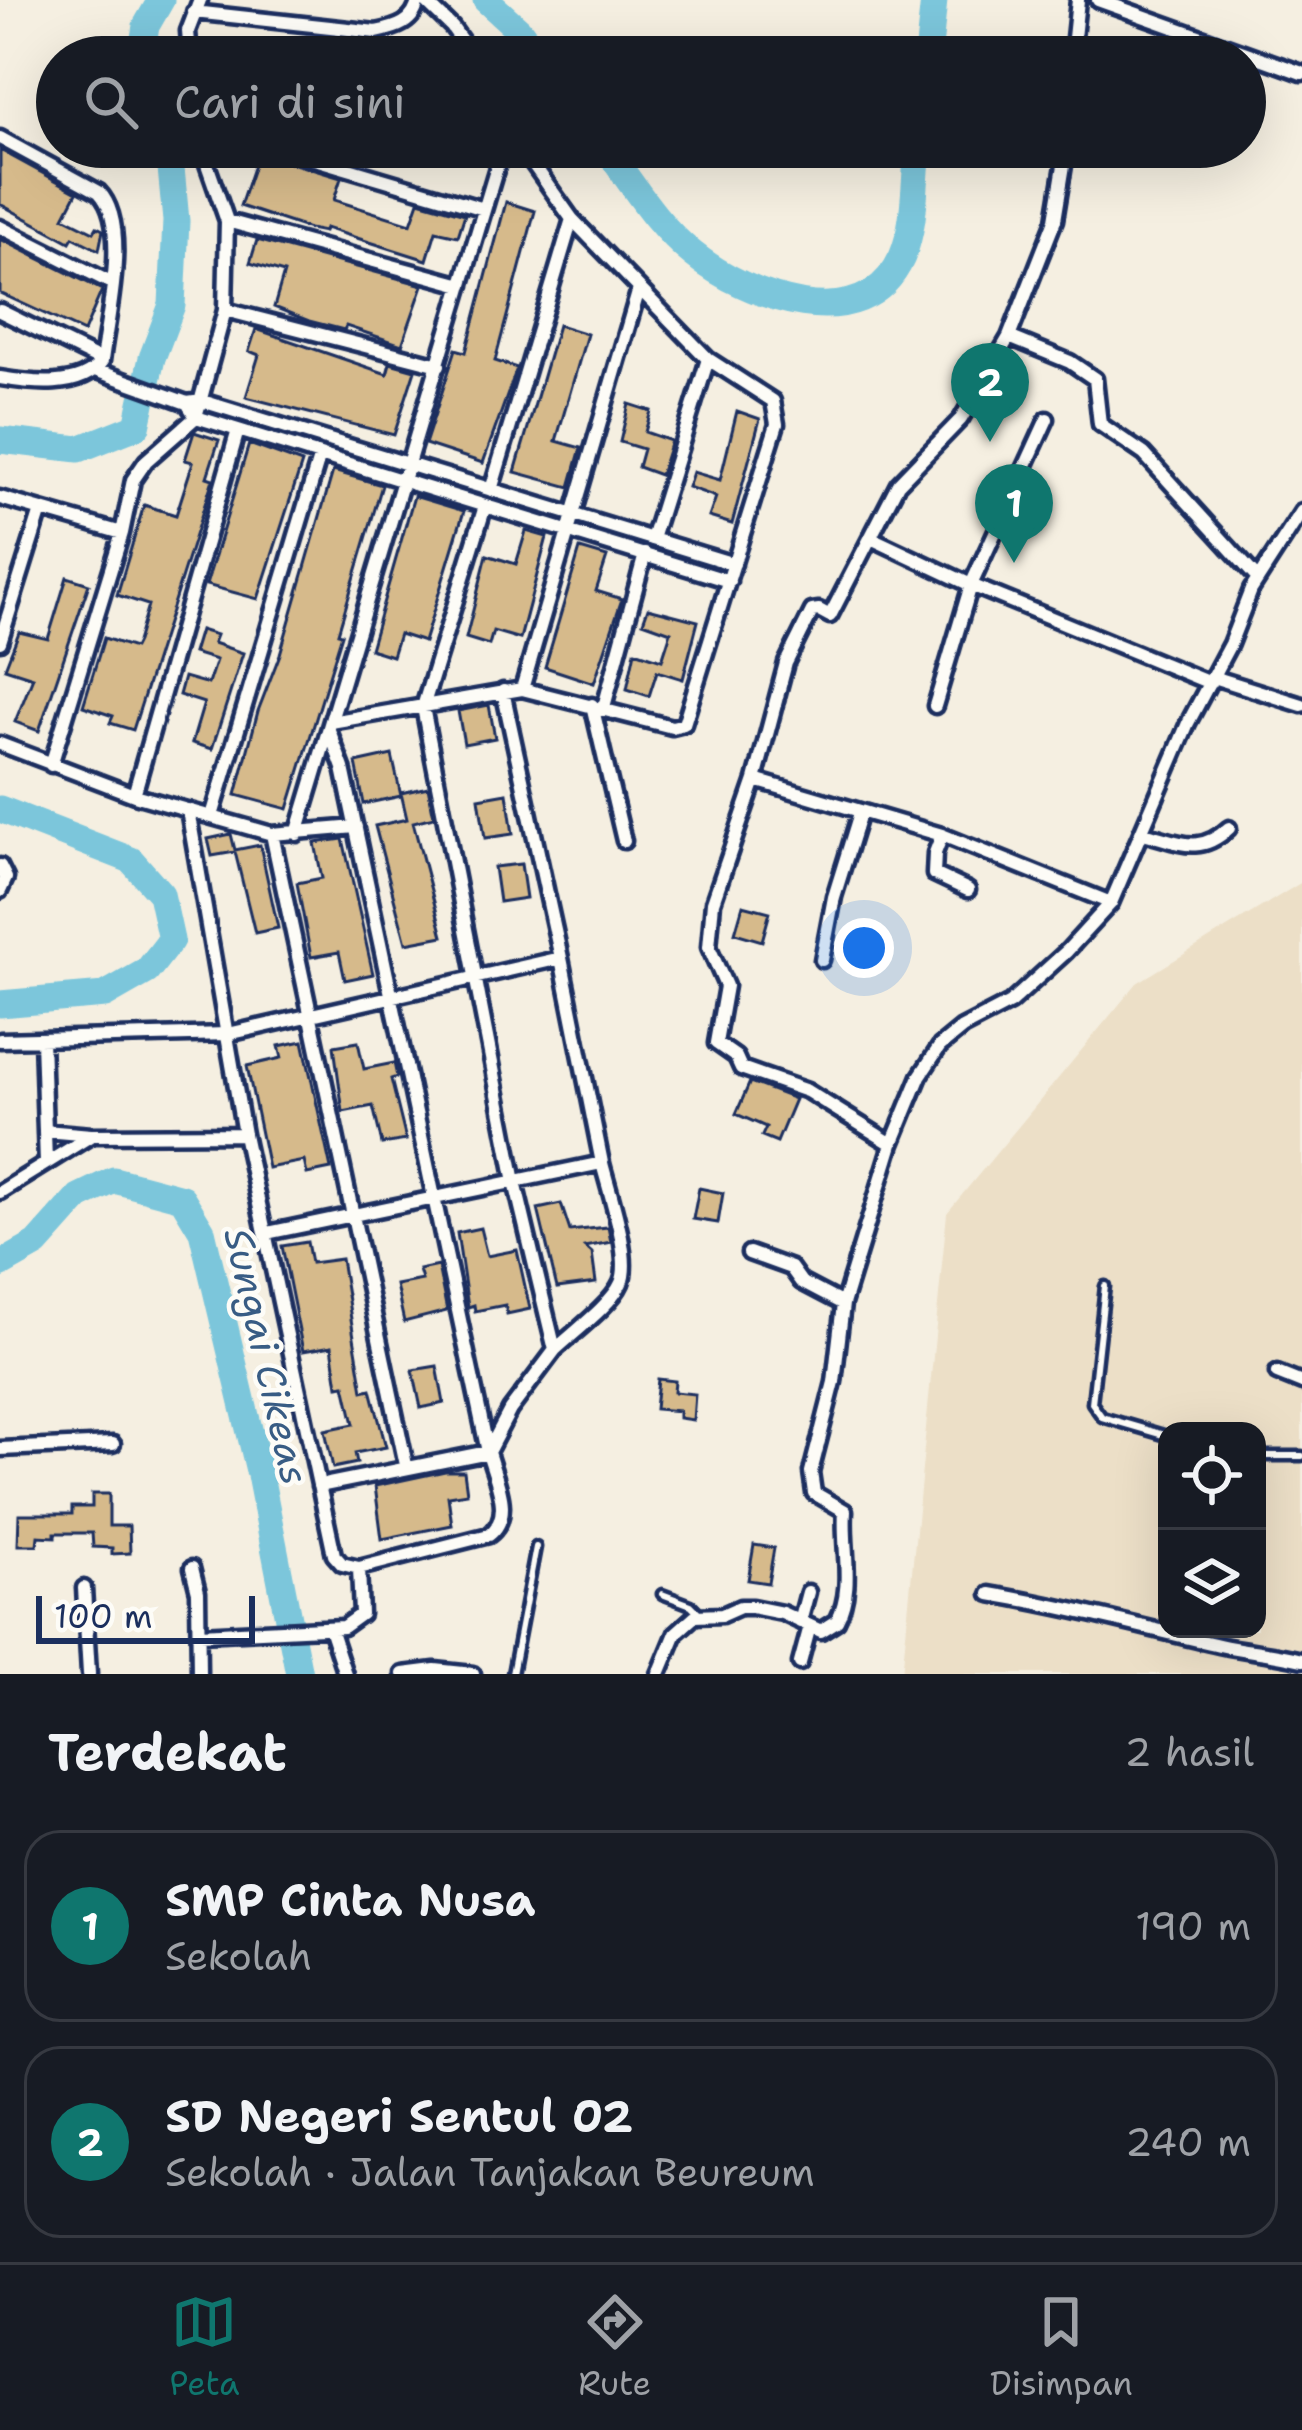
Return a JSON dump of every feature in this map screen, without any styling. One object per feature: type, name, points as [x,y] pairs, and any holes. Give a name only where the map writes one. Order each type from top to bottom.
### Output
[{"type":"street","points":[[188,36],[197,6],[376,32],[411,19],[421,0],[458,36]]},
{"type":"street","points":[[1074,36],[1078,0]]},
{"type":"street","points":[[1098,0],[1199,36]]},
{"type":"street","points":[[1266,60],[1302,73]]},
{"type":"street","points":[[0,138],[36,158]]},
{"type":"street","points":[[55,168],[99,192],[111,204],[115,221],[112,284],[99,366]]},
{"type":"street","points":[[196,417],[195,402],[225,310],[227,221],[208,168]]},
{"type":"street","points":[[345,168],[484,209]]},
{"type":"street","points":[[297,834],[497,168]]},
{"type":"street","points":[[330,726],[522,689],[672,727],[684,724],[776,435],[775,404],[708,359],[572,219],[536,168]]},
{"type":"street","points":[[892,1144],[807,1091],[746,1071],[736,1057],[718,1046],[725,986],[709,947],[712,902],[755,780],[786,663],[812,611],[830,616],[898,484],[961,419],[1010,337],[1055,220],[1064,168]]},
{"type":"street","points":[[491,490],[572,219]]},
{"type":"street","points":[[227,221],[462,285]]},
{"type":"street","points":[[0,227],[112,284]]},
{"type":"street","points":[[522,689],[640,289]]},
{"type":"street","points":[[225,310],[439,364]]},
{"type":"street","points":[[0,311],[99,366],[112,378],[163,396],[734,564]]},
{"type":"street","points":[[1010,337],[1070,362],[1095,380],[1100,424],[1144,454],[1257,578]]},
{"type":"street","points":[[652,539],[708,359]]},
{"type":"street","points":[[0,378],[46,384],[99,366]]},
{"type":"street","points":[[196,417],[729,581]]},
{"type":"street","points":[[51,765],[122,533],[133,480],[196,417]]},
{"type":"street","points":[[935,706],[971,585],[1047,419]]},
{"type":"street","points":[[134,795],[238,430]]},
{"type":"street","points":[[212,816],[320,455]]},
{"type":"street","points":[[0,498],[122,533]]},
{"type":"street","points":[[485,506],[423,707],[515,1182],[555,1350]]},
{"type":"street","points":[[0,642],[40,510]]},
{"type":"street","points":[[659,1674],[681,1625],[701,1615],[752,1607],[824,1630],[837,1621],[848,1584],[843,1556],[845,1511],[819,1498],[810,1480],[834,1382],[843,1304],[892,1144],[920,1076],[940,1046],[962,1028],[1010,1003],[1111,903],[1257,578],[1302,511]]},
{"type":"street","points":[[871,538],[971,585],[1212,680],[1302,705]]},
{"type":"street","points":[[624,841],[598,706],[645,554]]},
{"type":"street","points":[[488,1452],[510,1410],[555,1350],[615,1293],[623,1277],[621,1247],[503,691]]},
{"type":"street","points":[[188,810],[244,1134],[334,1555],[342,1564],[359,1568],[477,1540],[499,1527],[504,1510],[330,726]]},
{"type":"street","points":[[0,744],[134,795],[272,834],[356,827]]},
{"type":"street","points":[[755,780],[942,836],[1111,903]]},
{"type":"street","points":[[822,960],[860,813]]},
{"type":"street","points":[[1143,833],[1193,846],[1213,843],[1228,828]]},
{"type":"street","points":[[272,834],[406,1466]]},
{"type":"street","points":[[942,836],[934,874],[968,890]]},
{"type":"street","points":[[0,866],[6,878],[0,891]]},
{"type":"street","points":[[0,1040],[228,1034],[561,958]]},
{"type":"street","points":[[42,1039],[46,1163]]},
{"type":"street","points":[[45,1131],[244,1134]]},
{"type":"street","points":[[0,1192],[92,1135]]},
{"type":"street","points":[[267,1233],[602,1163]]},
{"type":"street","points":[[749,1253],[790,1268],[804,1284],[843,1304]]},
{"type":"street","points":[[1276,1373],[1302,1383]]},
{"type":"street","points":[[0,1449],[113,1444]]},
{"type":"street","points":[[319,1486],[488,1452]]},
{"type":"street","points":[[193,1568],[199,1674]]},
{"type":"street","points":[[200,1634],[326,1628],[354,1622],[362,1614],[359,1568]]},
{"type":"street","points":[[84,1588],[89,1674]]},
{"type":"street","points":[[800,1663],[808,1592]]},
{"type":"street","points":[[990,1594],[1074,1608],[1224,1646],[1302,1660]]},
{"type":"street","points":[[326,1628],[345,1674]]},
{"type":"street","points":[[403,1674],[435,1670],[473,1674]]},
{"type":"lane","points":[[1105,1286],[1092,1403],[1102,1417],[1158,1433]]},
{"type":"lane","points":[[1266,1456],[1302,1456]]},
{"type":"lane","points":[[512,1674],[536,1546]]},
{"type":"lane","points":[[662,1594],[691,1605],[701,1615]]},
{"type":"shaded area","points":[[1302,882],[1302,1674],[902,1674],[947,1213],[1137,983]]},
{"type":"building","points":[[0,150],[77,192],[64,217],[94,232],[97,227],[103,230],[99,250],[73,237],[70,242],[0,204]]},
{"type":"building","points":[[253,168],[308,168],[341,178],[334,200],[411,224],[419,201],[465,214],[458,236],[436,231],[427,260],[240,206]]},
{"type":"building","points":[[506,202],[535,211],[495,361],[517,368],[483,463],[425,444],[456,349],[466,352]]},
{"type":"building","points":[[0,239],[102,290],[84,332],[0,293]]},
{"type":"building","points":[[257,240],[423,285],[402,345],[274,307],[284,273],[250,263]]},
{"type":"building","points":[[558,325],[587,334],[556,441],[581,448],[570,487],[515,472]]},
{"type":"building","points":[[256,329],[387,374],[390,363],[415,370],[394,435],[246,397],[259,355],[249,351]]},
{"type":"building","points":[[629,404],[651,411],[645,432],[671,441],[660,475],[638,467],[643,449],[620,442]]},
{"type":"building","points":[[737,411],[760,419],[732,524],[709,517],[716,497],[688,487],[693,472],[720,480]]},
{"type":"building","points":[[194,432],[219,440],[207,477],[213,479],[133,730],[110,723],[113,716],[83,706],[104,638],[134,648],[137,642],[148,605],[117,595],[144,505],[176,515],[193,462],[185,460]]},
{"type":"building","points":[[249,444],[302,463],[258,599],[206,585]]},
{"type":"building","points":[[333,471],[382,485],[288,809],[236,795]]},
{"type":"building","points":[[414,496],[464,511],[424,642],[399,634],[392,656],[370,649]]},
{"type":"building","points":[[526,531],[547,537],[520,639],[493,631],[489,645],[466,638],[487,555],[516,564]]},
{"type":"building","points":[[580,549],[607,557],[596,591],[622,599],[594,683],[545,667]]},
{"type":"building","points":[[67,577],[89,584],[39,731],[15,722],[33,677],[5,668],[19,632],[48,639]]},
{"type":"building","points":[[648,608],[698,621],[683,679],[657,671],[649,696],[627,689],[635,651],[662,660],[671,632],[643,622]]},
{"type":"building","points":[[200,630],[216,635],[213,643],[243,653],[212,749],[192,743],[204,703],[179,695],[184,677],[208,684],[216,660],[193,653]]},
{"type":"building","points":[[489,705],[495,738],[464,744],[458,711]]},
{"type":"building","points":[[392,755],[401,796],[364,804],[356,763]]},
{"type":"building","points":[[428,787],[434,817],[413,822],[443,936],[406,943],[375,826],[407,819],[401,793]]},
{"type":"building","points":[[507,793],[513,834],[485,838],[479,798]]},
{"type":"building","points":[[231,834],[235,850],[260,845],[278,928],[255,933],[235,852],[212,856],[208,839]]},
{"type":"building","points":[[343,839],[373,974],[345,980],[339,952],[311,957],[297,883],[322,878],[315,843]]},
{"type":"building","points":[[521,864],[526,898],[499,902],[494,867]]},
{"type":"building","points":[[743,905],[770,912],[762,941],[735,933]]},
{"type":"building","points":[[303,1041],[331,1169],[307,1174],[304,1161],[268,1168],[247,1066],[282,1058],[279,1046]]},
{"type":"building","points":[[358,1042],[364,1069],[394,1063],[397,1077],[391,1079],[406,1140],[382,1144],[373,1106],[343,1112],[334,1046]]},
{"type":"building","points":[[750,1082],[795,1099],[777,1142],[762,1136],[766,1127],[736,1114]]},
{"type":"building","points":[[699,1188],[723,1193],[718,1223],[693,1219]]},
{"type":"building","points":[[561,1204],[570,1231],[608,1227],[611,1242],[585,1247],[592,1253],[596,1283],[557,1288],[538,1209]]},
{"type":"building","points":[[480,1228],[487,1256],[517,1250],[530,1309],[507,1314],[505,1305],[475,1311],[474,1305],[468,1307],[457,1233]]},
{"type":"building","points":[[307,1242],[311,1263],[341,1259],[363,1391],[371,1389],[386,1447],[355,1453],[357,1463],[333,1468],[325,1430],[354,1424],[345,1385],[338,1386],[332,1346],[303,1351],[282,1246]]},
{"type":"building","points":[[438,1266],[447,1311],[404,1322],[396,1285],[422,1280],[419,1270]]},
{"type":"building","points":[[437,1366],[444,1403],[421,1408],[413,1370]]},
{"type":"building","points":[[658,1379],[675,1381],[674,1392],[695,1394],[693,1420],[679,1418],[679,1411],[655,1409]]},
{"type":"building","points":[[464,1471],[467,1493],[448,1496],[452,1525],[382,1539],[375,1486]]},
{"type":"building","points":[[92,1494],[109,1494],[109,1526],[129,1526],[130,1553],[112,1554],[112,1548],[93,1547],[92,1533],[55,1533],[55,1537],[38,1536],[37,1545],[18,1545],[19,1514],[72,1514],[72,1507],[92,1507]]},
{"type":"building","points":[[754,1545],[774,1548],[768,1583],[748,1580]]},
{"type":"waterway","name":"Sungai Cikeas","points":[[144,36],[161,0]]},
{"type":"waterway","name":"Sungai Cikeas","points":[[486,0],[523,36]]},
{"type":"waterway","name":"Sungai Cikeas","points":[[930,36],[934,0]]},
{"type":"waterway","name":"Sungai Cikeas","points":[[0,440],[79,449],[137,426],[152,358],[172,305],[176,221],[171,168]]},
{"type":"waterway","name":"Sungai Cikeas","points":[[620,168],[668,231],[716,270],[772,296],[833,305],[861,298],[884,283],[902,257],[916,168]]},
{"type":"waterway","name":"Sungai Cikeas","points":[[0,809],[131,860],[161,894],[171,940],[147,971],[105,995],[0,1004]]},
{"type":"waterway","name":"Sungai Cikeas","points":[[0,1265],[37,1244],[79,1197],[114,1180],[182,1198],[202,1231],[260,1475],[299,1674]]},
{"type":"place","name":"SD Negeri Sentul 02","points":[[990,442]]},
{"type":"place","name":"SMP Cinta Nusa","points":[[1014,563]]}]
